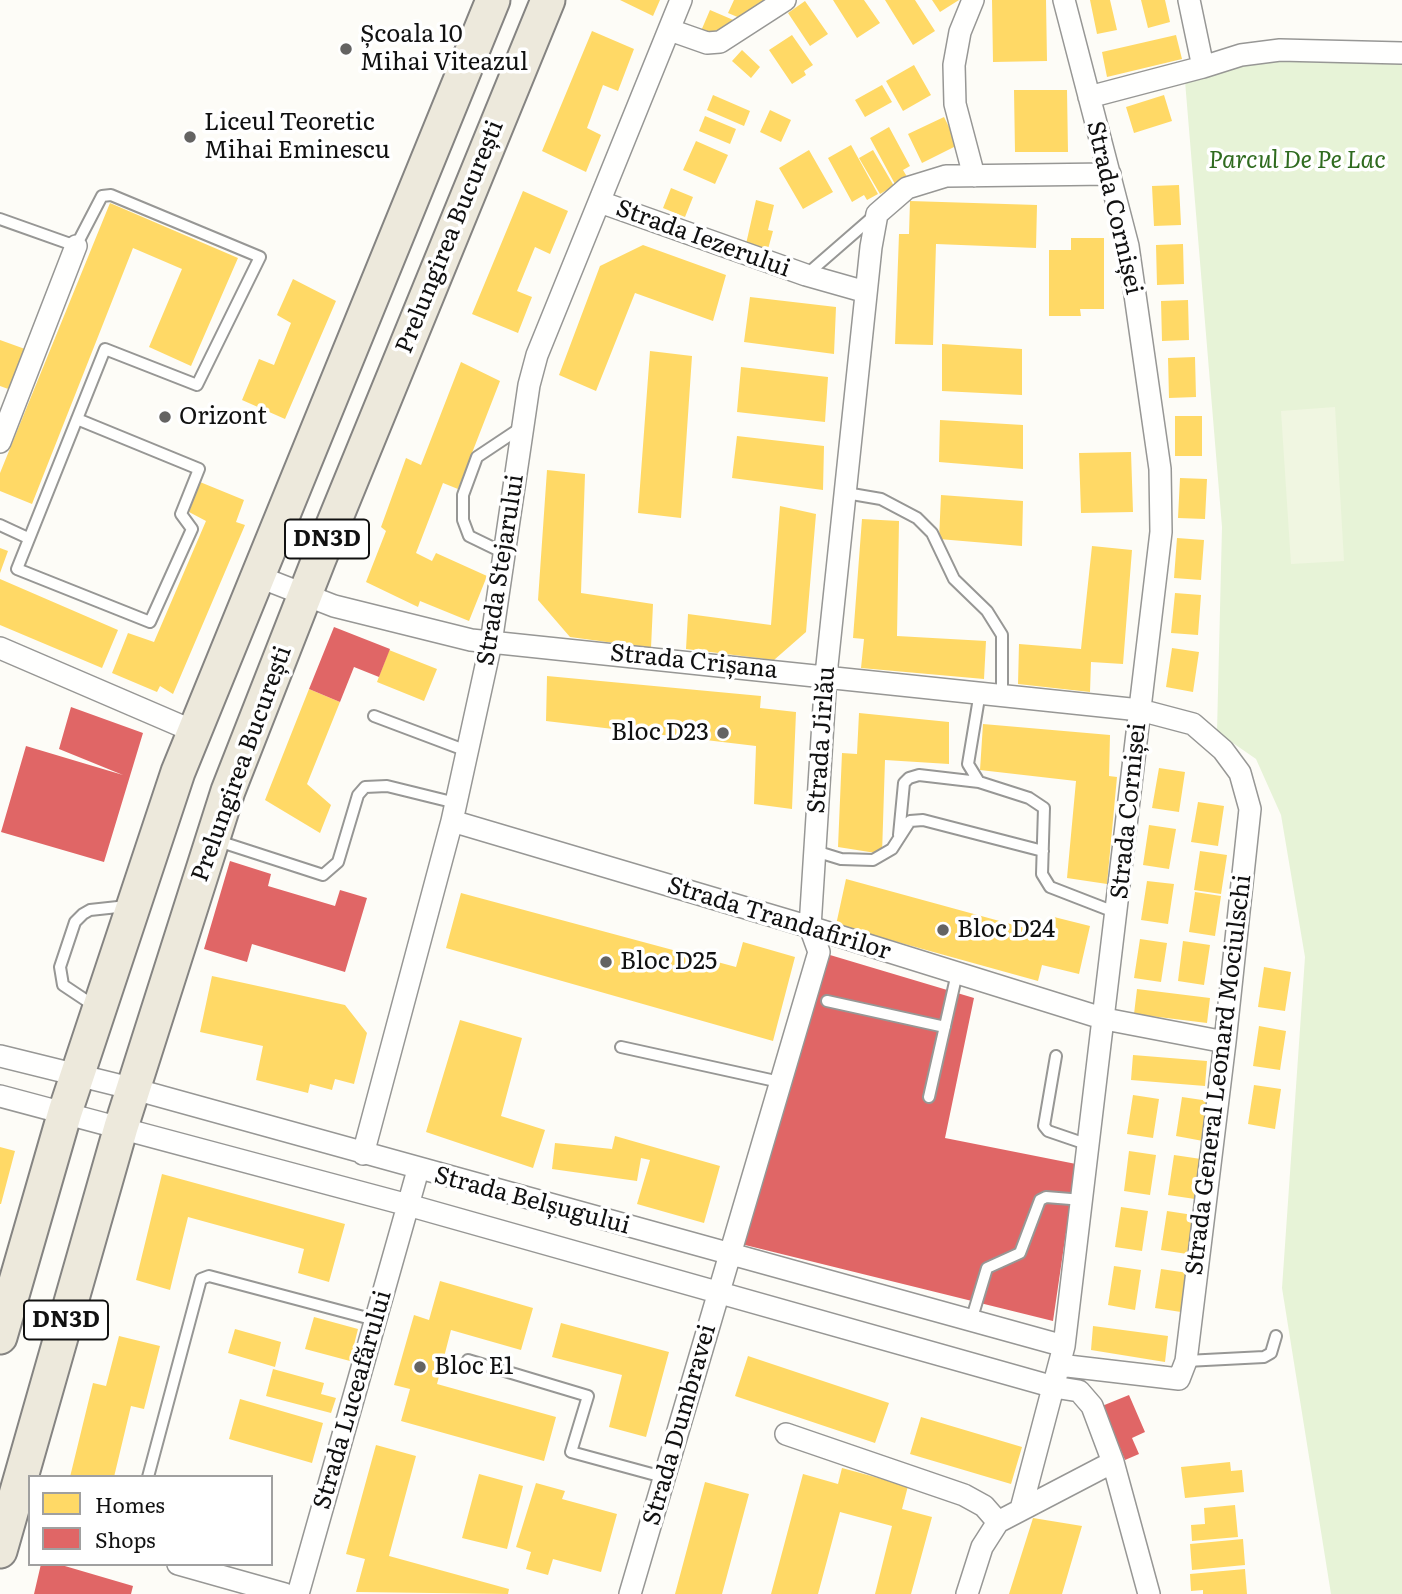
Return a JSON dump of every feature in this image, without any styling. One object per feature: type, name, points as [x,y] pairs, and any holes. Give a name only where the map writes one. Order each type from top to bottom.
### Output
[{"type":"main road","name":"Prelungirea București","points":[[0,1337],[76,1075],[193,731],[493,0]]},
{"type":"main road","name":"Prelungirea București","points":[[0,1551],[13,1520],[121,1127],[213,839],[304,596],[548,0]]},
{"type":"street","name":"Strada Stejarului","points":[[363,1154],[454,812],[491,643],[523,426],[537,355],[681,0]]},
{"type":"street","points":[[670,30],[707,43],[720,42],[785,0]]},
{"type":"street","points":[[973,0],[960,32],[954,65],[955,104],[974,176]]},
{"type":"street","name":"Strada Cornișei","points":[[1021,1509],[1062,1356],[1105,1019],[1161,532],[1160,469],[1128,246],[1064,0]]},
{"type":"street","points":[[1189,0],[1203,67]]},
{"type":"street","points":[[1089,97],[1241,55],[1280,50],[1402,53]]},
{"type":"street","name":"Strada Iezerului","points":[[877,214],[888,202],[922,181],[946,176],[1110,174]]},
{"type":"street","name":"Strada Iezerului","points":[[600,202],[806,275],[866,292]]},
{"type":"street","name":"Strada Jirlău","points":[[730,1256],[819,953],[810,927],[826,675],[866,292],[877,214]]},
{"type":"street","points":[[0,440],[76,246]]},
{"type":"street","name":"Strada Crișana","points":[[257,576],[334,606],[491,643],[826,675],[1140,710]]},
{"type":"street","points":[[0,648],[193,731]]},
{"type":"street","name":"Strada General Leonard Mociulschi","points":[[1140,710],[1193,724],[1206,734],[1240,773],[1250,809],[1226,1042],[1186,1361]]},
{"type":"street","name":"Strada Trandafirilor","points":[[454,812],[1105,1019],[1226,1042]]},
{"type":"street","name":"Strada Belșugului","points":[[0,1056],[134,1089],[418,1170],[971,1321],[1062,1356]]},
{"type":"street","name":"Strada Belșugului","points":[[0,1096],[408,1205],[1054,1387]]},
{"type":"street","name":"Strada Luceafărului","points":[[298,1594],[418,1170]]},
{"type":"street","name":"Strada Dumbravei","points":[[630,1594],[730,1256]]},
{"type":"street","points":[[1062,1356],[1179,1379],[1186,1361]]},
{"type":"street","points":[[1054,1387],[1079,1391],[1092,1406],[1113,1462],[1149,1594]]},
{"type":"street","points":[[786,1434],[964,1494],[984,1506],[998,1522]]},
{"type":"street","points":[[967,1594],[982,1547],[998,1522],[1113,1462]]},
{"type":"street","points":[[185,1566],[285,1594]]},
{"type":"lane","points":[[0,219],[76,246],[102,196],[111,195],[260,257],[197,385],[105,348],[17,569],[150,622],[192,529],[181,514],[199,469],[77,419]]},
{"type":"lane","name":"Strada Iezerului","points":[[806,275],[877,214]]},
{"type":"lane","points":[[505,553],[470,536],[463,520],[463,495],[478,457],[523,426]]},
{"type":"lane","points":[[846,493],[881,499],[917,518],[932,533],[954,579],[987,611],[1003,635],[1002,695]]},
{"type":"lane","points":[[0,525],[28,538]]},
{"type":"lane","points":[[979,782],[968,764],[980,692]]},
{"type":"lane","points":[[374,716],[467,751]]},
{"type":"lane","points":[[899,836],[904,783],[919,775],[979,782],[1012,795],[1029,798],[1044,808],[1042,874],[1050,887],[1117,913]]},
{"type":"lane","points":[[213,839],[323,875],[338,862],[358,794],[365,787],[387,786],[454,812]]},
{"type":"lane","points":[[815,851],[841,859],[873,860],[892,849],[910,821],[923,820],[1042,851]]},
{"type":"lane","points":[[99,1008],[63,985],[60,967],[75,922],[83,914],[90,910],[133,906]]},
{"type":"lane","points":[[929,1097],[957,973]]},
{"type":"lane","points":[[827,1001],[945,1027]]},
{"type":"lane","points":[[621,1046],[780,1082]]},
{"type":"lane","points":[[1056,1056],[1044,1126],[1048,1131],[1089,1145]]},
{"type":"lane","points":[[971,1321],[987,1268],[1020,1253],[1040,1200],[1046,1196],[1083,1200]]},
{"type":"lane","points":[[149,1475],[201,1279],[209,1276],[375,1320]]},
{"type":"lane","points":[[1186,1361],[1264,1357],[1271,1353],[1276,1336]]},
{"type":"lane","points":[[468,1360],[588,1395],[570,1452],[663,1477]]},
{"type":"green space","name":"Parcul De Pe Lac","points":[[1281,57],[1402,61],[1402,1594],[1331,1594],[1282,1288],[1305,957],[1281,815],[1256,759],[1217,732],[1222,527],[1185,81],[1242,61]]},
{"type":"green space","points":[[1335,407],[1344,561],[1291,564],[1281,411]]},
{"type":"building: Homes","points":[[620,0],[660,0],[653,16]]},
{"type":"building: Homes","points":[[734,0],[767,0],[747,21],[728,13]]},
{"type":"building: Homes","points":[[833,0],[864,0],[880,23],[857,38]]},
{"type":"building: Homes","points":[[885,0],[915,0],[935,31],[913,45]]},
{"type":"building: Homes","points":[[932,0],[959,0],[940,12]]},
{"type":"building: Homes","points":[[992,0],[1046,0],[1047,61],[993,62]]},
{"type":"building: Homes","points":[[1090,0],[1110,0],[1117,30],[1097,34]]},
{"type":"building: Homes","points":[[1141,0],[1165,0],[1170,22],[1148,28]]},
{"type":"building: Homes","points":[[805,1],[828,34],[810,46],[788,13]]},
{"type":"building: Homes","points":[[710,10],[738,22],[722,33],[716,30],[714,36],[701,31]]},
{"type":"building: Homes","points":[[592,31],[634,49],[618,91],[603,85],[587,128],[601,135],[586,172],[542,151]]},
{"type":"building: Homes","points":[[792,35],[813,65],[804,71],[806,75],[792,84],[769,50]]},
{"type":"building: Homes","points":[[1176,35],[1182,59],[1107,77],[1102,52]]},
{"type":"building: Homes","points":[[742,50],[760,67],[751,78],[732,61]]},
{"type":"building: Homes","points":[[914,65],[931,95],[903,111],[886,81]]},
{"type":"building: Homes","points":[[882,85],[892,102],[865,117],[855,100]]},
{"type":"building: Homes","points":[[1014,90],[1067,90],[1068,152],[1015,152]]},
{"type":"building: Homes","points":[[713,95],[750,111],[744,126],[707,110]]},
{"type":"building: Homes","points":[[1164,95],[1172,121],[1134,133],[1126,107]]},
{"type":"building: Homes","points":[[770,110],[791,120],[781,142],[760,132]]},
{"type":"building: Homes","points":[[705,116],[736,129],[730,144],[699,131]]},
{"type":"building: Homes","points":[[944,117],[958,145],[922,163],[908,134]]},
{"type":"building: Homes","points":[[889,127],[910,166],[903,170],[909,180],[896,186],[870,138]]},
{"type":"building: Homes","points":[[696,141],[728,155],[715,184],[683,170]]},
{"type":"building: Homes","points":[[851,145],[878,194],[867,200],[864,195],[852,202],[828,158]]},
{"type":"building: Homes","points":[[809,150],[833,192],[803,209],[779,168]]},
{"type":"building: Homes","points":[[873,150],[894,186],[880,194],[859,158]]},
{"type":"building: Homes","points":[[1179,185],[1181,225],[1154,226],[1152,186]]},
{"type":"building: Homes","points":[[671,188],[693,197],[685,217],[663,208]]},
{"type":"building: Homes","points":[[523,191],[568,211],[550,254],[535,247],[517,291],[532,297],[518,333],[472,314]]},
{"type":"building: Homes","points":[[756,200],[774,205],[768,230],[773,231],[768,249],[746,244]]},
{"type":"building: Homes","points":[[910,201],[1037,205],[1036,248],[936,244],[933,345],[895,344],[899,234],[909,234]]},
{"type":"building: Homes","points":[[110,203],[238,258],[191,366],[149,347],[182,269],[133,248],[32,504],[0,491],[0,473]]},
{"type":"building: Homes","points":[[1071,238],[1104,238],[1104,309],[1080,309],[1081,316],[1049,316],[1049,250],[1071,250]]},
{"type":"building: Homes","points":[[1183,244],[1184,284],[1157,285],[1156,245]]},
{"type":"building: Homes","points":[[643,245],[726,275],[713,321],[635,293],[596,391],[559,375],[600,266]]},
{"type":"building: Homes","points":[[293,279],[336,301],[285,419],[242,400],[259,359],[274,365],[291,323],[277,315]]},
{"type":"building: Homes","points":[[750,297],[836,307],[834,354],[744,342]]},
{"type":"building: Homes","points":[[1188,300],[1189,340],[1162,341],[1161,301]]},
{"type":"building: Homes","points":[[0,340],[25,349],[11,390],[0,386]]},
{"type":"building: Homes","points":[[942,344],[1022,349],[1022,395],[942,391]]},
{"type":"building: Homes","points":[[650,351],[692,356],[681,518],[638,513]]},
{"type":"building: Homes","points":[[1195,357],[1196,397],[1169,398],[1168,358]]},
{"type":"building: Homes","points":[[461,362],[500,381],[458,489],[443,483],[416,553],[432,561],[436,553],[487,576],[469,621],[420,601],[418,607],[366,582],[386,531],[381,527],[406,458],[421,465]]},
{"type":"building: Homes","points":[[741,367],[828,377],[825,422],[737,412]]},
{"type":"building: Homes","points":[[1175,416],[1202,416],[1202,456],[1175,456]]},
{"type":"building: Homes","points":[[940,420],[1023,425],[1023,469],[939,462]]},
{"type":"building: Homes","points":[[737,436],[824,446],[823,490],[732,478]]},
{"type":"building: Homes","points":[[1131,452],[1133,512],[1081,513],[1079,453]]},
{"type":"building: Homes","points":[[547,470],[585,474],[581,593],[653,604],[651,648],[570,637],[538,600]]},
{"type":"building: Homes","points":[[1180,478],[1207,479],[1205,519],[1178,518]]},
{"type":"building: Homes","points":[[200,482],[244,500],[236,522],[245,525],[173,694],[160,686],[157,692],[112,673],[128,633],[154,642],[206,521],[189,512]]},
{"type":"building: Homes","points":[[941,495],[1023,501],[1022,546],[939,539]]},
{"type":"building: Homes","points":[[780,506],[816,514],[806,632],[774,660],[686,649],[688,614],[771,625]]},
{"type":"building: Homes","points":[[862,519],[899,521],[897,636],[986,641],[984,679],[861,668],[864,639],[853,638]]},
{"type":"building: Homes","points":[[1177,538],[1204,540],[1201,580],[1174,578]]},
{"type":"building: Homes","points":[[1092,546],[1132,550],[1123,664],[1091,662],[1090,692],[1018,684],[1019,644],[1081,649]]},
{"type":"building: Homes","points":[[0,548],[8,551],[0,573]]},
{"type":"building: Homes","points":[[0,579],[118,630],[102,668],[0,625]]},
{"type":"building: Homes","points":[[1175,593],[1201,595],[1198,635],[1171,633]]},
{"type":"building: Homes","points":[[1172,648],[1199,652],[1193,692],[1166,687]]},
{"type":"building: Homes","points":[[389,650],[437,669],[424,701],[377,682]]},
{"type":"building: Homes","name":"Bloc D23","points":[[547,676],[761,696],[760,708],[796,712],[792,809],[754,804],[756,746],[546,721]]},
{"type":"building: Homes","points":[[309,689],[340,702],[307,784],[331,805],[320,833],[265,800]]},
{"type":"building: Homes","points":[[859,713],[949,722],[949,764],[885,760],[882,854],[838,847],[842,753],[857,754]]},
{"type":"building: Homes","points":[[983,724],[1110,735],[1109,776],[1117,777],[1107,884],[1067,878],[1076,781],[980,770]]},
{"type":"building: Homes","points":[[1159,768],[1185,772],[1179,812],[1152,808]]},
{"type":"building: Homes","points":[[1198,802],[1224,806],[1218,846],[1191,842]]},
{"type":"building: Homes","points":[[1149,825],[1176,829],[1169,869],[1143,865]]},
{"type":"building: Homes","points":[[1200,851],[1227,855],[1221,894],[1194,890]]},
{"type":"building: Homes","name":"Bloc D24","points":[[846,879],[1047,934],[1050,916],[1090,926],[1079,974],[1042,965],[1038,981],[836,925]]},
{"type":"building: Homes","points":[[1147,881],[1174,884],[1168,924],[1141,920]]},
{"type":"building: Homes","points":[[1195,892],[1221,896],[1215,936],[1189,932]]},
{"type":"building: Homes","name":"Bloc D25","points":[[461,893],[736,967],[743,942],[795,957],[773,1041],[446,948]]},
{"type":"building: Homes","points":[[1140,939],[1167,943],[1161,982],[1134,978]]},
{"type":"building: Homes","points":[[1183,941],[1210,945],[1204,985],[1178,981]]},
{"type":"building: Homes","points":[[1264,967],[1291,972],[1285,1011],[1258,1007]]},
{"type":"building: Homes","points":[[212,976],[345,1005],[367,1033],[354,1084],[335,1079],[332,1090],[310,1084],[308,1093],[256,1080],[263,1046],[200,1032]]},
{"type":"building: Homes","points":[[1137,989],[1210,998],[1207,1023],[1134,1014]]},
{"type":"building: Homes","points":[[460,1020],[522,1038],[501,1116],[545,1130],[533,1168],[426,1132]]},
{"type":"building: Homes","points":[[1259,1026],[1286,1031],[1280,1070],[1253,1066]]},
{"type":"building: Homes","points":[[1133,1055],[1207,1061],[1205,1086],[1131,1080]]},
{"type":"building: Homes","points":[[1254,1085],[1281,1089],[1275,1129],[1248,1124]]},
{"type":"building: Homes","points":[[1133,1095],[1159,1099],[1153,1138],[1127,1134]]},
{"type":"building: Homes","points":[[1182,1097],[1209,1101],[1203,1141],[1176,1136]]},
{"type":"building: Homes","points":[[615,1136],[720,1166],[704,1223],[637,1204],[650,1160],[641,1158],[637,1181],[552,1169],[555,1143],[612,1149]]},
{"type":"building: Homes","points":[[0,1147],[15,1151],[1,1204],[0,1204]]},
{"type":"building: Homes","points":[[1129,1151],[1156,1155],[1150,1195],[1124,1191]]},
{"type":"building: Homes","points":[[1174,1155],[1201,1159],[1195,1199],[1168,1195]]},
{"type":"building: Homes","points":[[162,1174],[345,1224],[329,1282],[298,1273],[304,1249],[188,1217],[170,1290],[136,1280]]},
{"type":"building: Homes","points":[[1121,1207],[1148,1211],[1142,1251],[1115,1247]]},
{"type":"building: Homes","points":[[1167,1211],[1193,1215],[1187,1254],[1161,1250]]},
{"type":"building: Homes","points":[[1114,1266],[1141,1270],[1135,1310],[1108,1305]]},
{"type":"building: Homes","points":[[1161,1269],[1188,1273],[1181,1312],[1155,1308]]},
{"type":"building: Homes","name":"Bloc E1","points":[[440,1281],[533,1308],[521,1350],[451,1330],[437,1384],[556,1417],[544,1461],[401,1421],[410,1389],[394,1385],[414,1315],[429,1320]]},
{"type":"building: Homes","points":[[314,1317],[358,1329],[350,1361],[305,1349]]},
{"type":"building: Homes","points":[[561,1323],[669,1352],[646,1437],[609,1427],[622,1375],[552,1357]]},
{"type":"building: Homes","points":[[1093,1326],[1168,1336],[1165,1362],[1091,1350]]},
{"type":"building: Homes","points":[[235,1329],[281,1342],[275,1367],[228,1353]]},
{"type":"building: Homes","points":[[119,1336],[160,1346],[144,1409],[131,1406],[114,1475],[70,1475],[93,1383],[106,1386]]},
{"type":"building: Homes","points":[[748,1356],[889,1403],[875,1443],[735,1396]]},
{"type":"building: Homes","points":[[273,1369],[324,1383],[321,1394],[336,1398],[331,1413],[266,1396]]},
{"type":"building: Homes","points":[[240,1399],[323,1423],[312,1463],[229,1439]]},
{"type":"building: Homes","points":[[921,1417],[1022,1447],[1011,1484],[910,1454]]},
{"type":"building: Homes","points":[[376,1445],[416,1456],[389,1556],[509,1589],[508,1594],[356,1592],[365,1559],[346,1554]]},
{"type":"building: Homes","points":[[1230,1462],[1231,1471],[1242,1470],[1244,1492],[1185,1498],[1181,1467]]},
{"type":"building: Homes","points":[[842,1468],[908,1486],[902,1509],[932,1517],[911,1594],[875,1594],[892,1526],[840,1512],[818,1594],[771,1594],[803,1474],[838,1484]]},
{"type":"building: Homes","points":[[479,1474],[523,1486],[507,1549],[462,1538]]},
{"type":"building: Homes","points":[[705,1482],[749,1494],[722,1594],[675,1594]]},
{"type":"building: Homes","points":[[536,1483],[565,1491],[562,1499],[617,1514],[601,1572],[553,1559],[548,1575],[526,1569],[531,1552],[516,1547]]},
{"type":"building: Homes","points":[[1235,1505],[1238,1537],[1192,1541],[1191,1525],[1205,1524],[1204,1508]]},
{"type":"building: Homes","points":[[1033,1518],[1082,1526],[1062,1594],[1009,1594]]},
{"type":"building: Homes","points":[[1243,1539],[1245,1565],[1192,1570],[1190,1544]]},
{"type":"building: Homes","points":[[1245,1569],[1247,1594],[1203,1594],[1203,1590],[1191,1591],[1190,1574]]},
{"type":"building: Shops","points":[[334,627],[390,649],[379,677],[354,667],[340,702],[309,689]]},
{"type":"building: Shops","points":[[71,707],[143,733],[104,862],[1,832],[26,746],[123,775],[59,749]]},
{"type":"building: Shops","points":[[230,861],[271,874],[268,886],[335,906],[340,890],[367,898],[345,972],[252,944],[247,962],[204,949]]},
{"type":"building: Shops","points":[[830,955],[974,998],[945,1138],[1076,1164],[1053,1321],[741,1244]]},
{"type":"building: Shops","points":[[1129,1395],[1145,1432],[1132,1438],[1139,1454],[1125,1460],[1102,1406]]},
{"type":"building: Shops","points":[[41,1566],[65,1566],[133,1586],[131,1594],[34,1594]]},
{"type":"place","name":"Școala 10 Mihai Viteazul","points":[[346,49]]},
{"type":"place","name":"Liceul Teoretic Mihai Eminescu","points":[[190,137]]},
{"type":"place","name":"Orizont","points":[[165,417]]},
{"type":"place","name":"Bloc D23","points":[[723,733]]},
{"type":"place","name":"Bloc D24","points":[[943,930]]},
{"type":"place","name":"Bloc D25","points":[[606,962]]},
{"type":"place","name":"Bloc E1","points":[[420,1367]]}]
